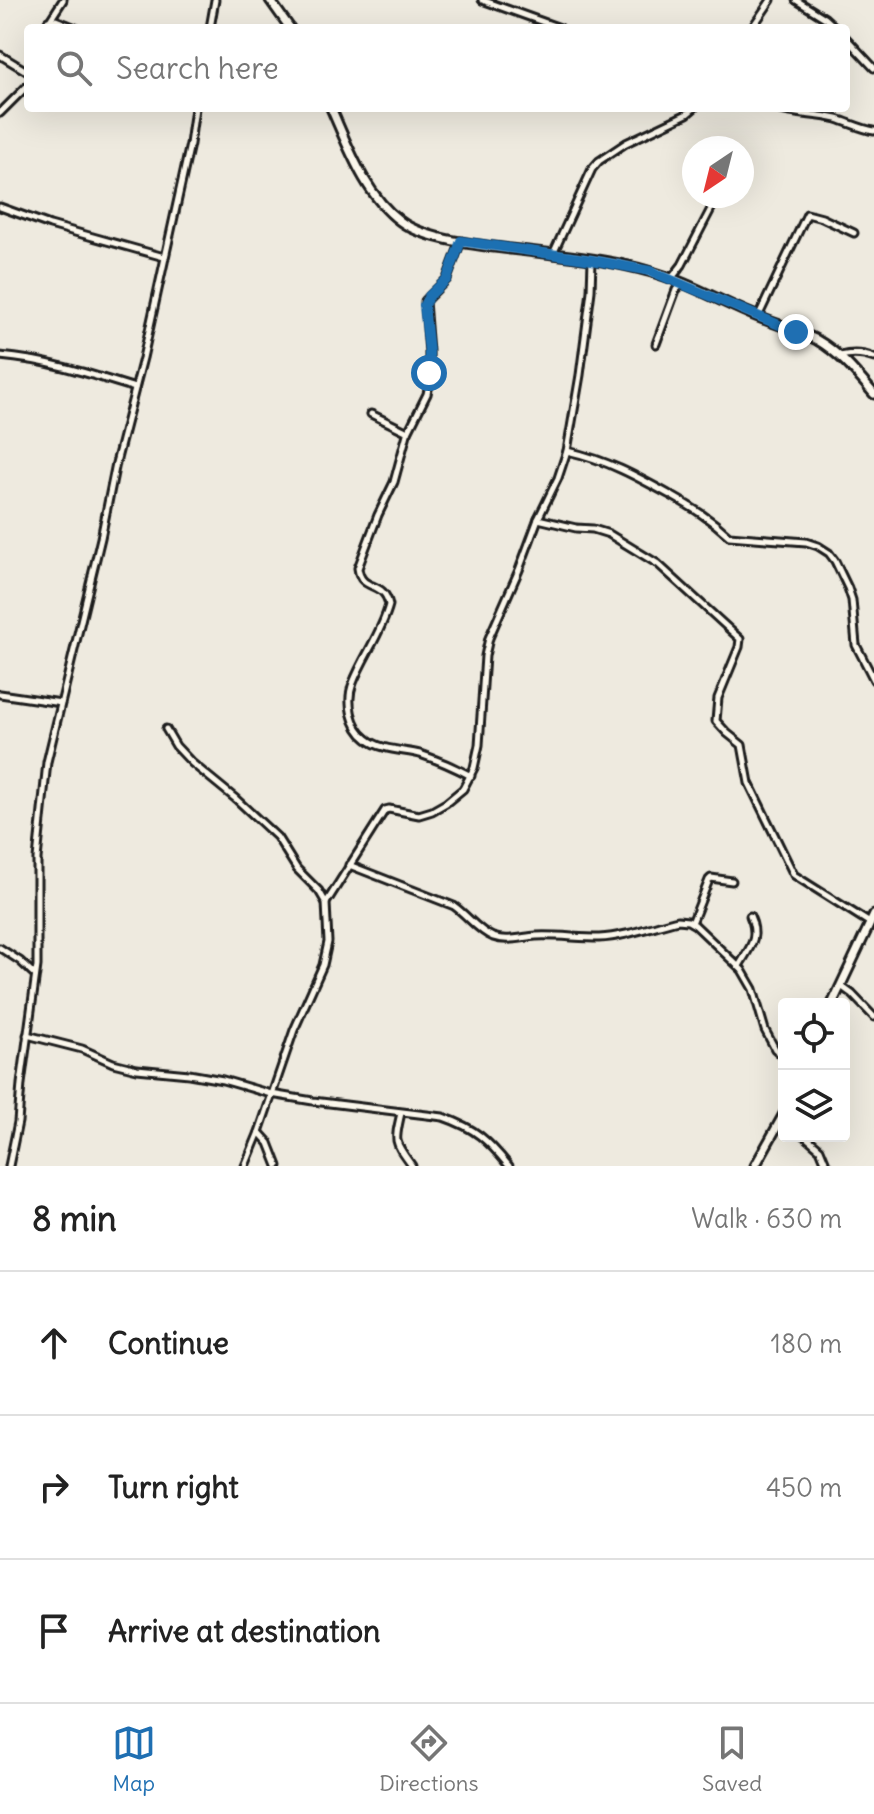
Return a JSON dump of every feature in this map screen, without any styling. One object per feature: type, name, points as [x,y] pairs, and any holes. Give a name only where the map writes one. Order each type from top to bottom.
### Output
[{"type":"main road","points":[[270,0],[287,24]]},
{"type":"main road","points":[[333,112],[356,161],[383,206],[401,222],[424,234],[650,271],[818,341],[856,373],[874,394]]},
{"type":"main road","points":[[835,998],[872,920]]},
{"type":"main road","points":[[755,1166],[778,1128]]},
{"type":"street","points":[[47,24],[63,0]]},
{"type":"street","points":[[211,24],[215,0]]},
{"type":"street","points":[[482,0],[549,24]]},
{"type":"street","points":[[755,24],[771,0]]},
{"type":"street","points":[[796,0],[832,24]]},
{"type":"street","points":[[48,21],[66,24]]},
{"type":"street","points":[[850,42],[874,68]]},
{"type":"street","points":[[0,55],[24,70]]},
{"type":"street","points":[[0,113],[24,89]]},
{"type":"street","points":[[9,1166],[18,1122],[36,976],[36,881],[47,762],[101,538],[190,144],[194,112]]},
{"type":"street","points":[[553,254],[589,174],[599,161],[626,143],[689,112]]},
{"type":"street","points":[[788,112],[835,119],[874,131]]},
{"type":"street","points":[[0,207],[164,257]]},
{"type":"street","points":[[671,279],[682,265],[711,208]]},
{"type":"street","points":[[758,317],[805,216],[810,214],[854,233]]},
{"type":"street","points":[[461,241],[447,279],[424,305],[429,385],[408,432],[394,482],[358,568],[362,580],[386,594],[389,605],[351,687],[349,698],[358,728],[369,741],[423,755],[471,776]]},
{"type":"street","points":[[326,903],[385,810],[419,815],[432,811],[463,789],[471,776],[479,745],[489,638],[567,451],[582,363],[592,260]]},
{"type":"street","points":[[656,344],[676,290],[682,284]]},
{"type":"street","points":[[839,357],[851,353],[874,358]]},
{"type":"street","points":[[0,356],[65,366],[135,388]]},
{"type":"street","points":[[371,414],[408,432]]},
{"type":"street","points":[[567,451],[632,473],[712,520],[729,536],[806,542],[818,546],[835,561],[848,588],[856,645],[874,680]]},
{"type":"street","points":[[538,519],[609,534],[658,564],[740,639],[718,698],[716,721],[742,745],[749,783],[794,875],[872,920]]},
{"type":"street","points":[[0,694],[61,703]]},
{"type":"street","points":[[166,729],[192,763],[277,837],[297,869],[319,891],[326,903],[328,942],[323,965],[294,1030],[245,1166]]},
{"type":"street","points":[[349,865],[454,906],[486,934],[497,938],[600,938],[678,920],[692,923],[749,978],[765,1030],[778,1052]]},
{"type":"street","points":[[692,923],[711,878],[732,881]]},
{"type":"street","points":[[739,966],[755,932],[750,916]]},
{"type":"street","points":[[0,948],[36,976]]},
{"type":"street","points":[[841,986],[874,1017]]},
{"type":"street","points":[[27,1035],[82,1049],[113,1063],[137,1069],[223,1080],[271,1094],[443,1117],[464,1124],[484,1139],[509,1166]]},
{"type":"street","points":[[401,1113],[396,1142],[412,1166]]},
{"type":"street","points":[[259,1132],[269,1143],[278,1166]]},
{"type":"street","points":[[812,1142],[820,1149],[827,1166]]},
{"type":"route","points":[[429,373],[424,305],[447,279],[461,241],[650,271],[796,332]]}]
